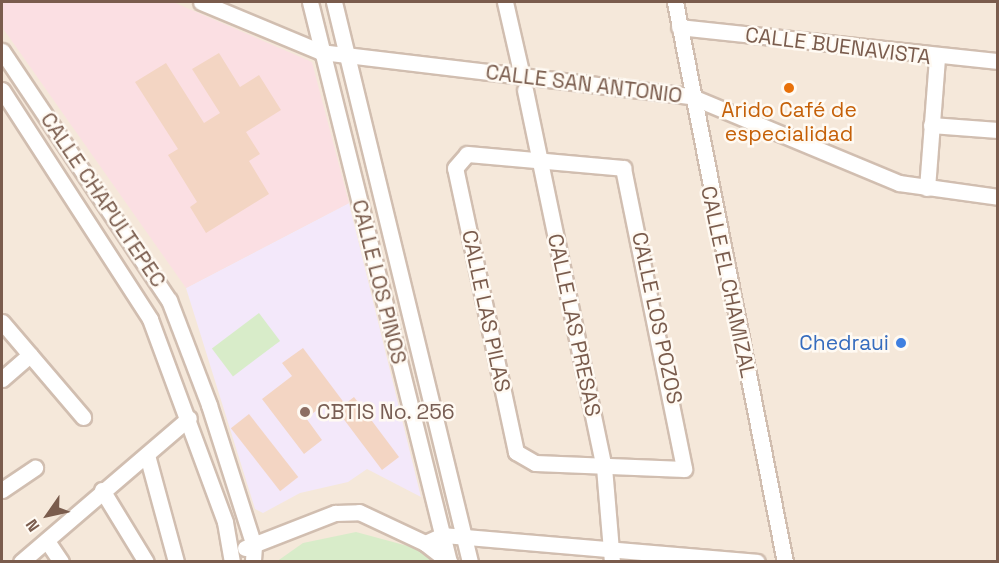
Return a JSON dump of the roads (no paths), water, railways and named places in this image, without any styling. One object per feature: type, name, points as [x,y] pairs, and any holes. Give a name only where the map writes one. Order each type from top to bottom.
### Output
[{"type":"street","name":"CALLE SAN ANTONIO","points":[[201,2],[321,52],[523,83],[690,96],[899,183],[998,197]]},
{"type":"street","name":"CALLE LOS PINOS","points":[[310,2],[449,561]]},
{"type":"street","name":"CALLE LOS PINOS","points":[[334,2],[470,561]]},
{"type":"street","name":"CALLE LAS PRESAS","points":[[505,2],[604,467],[612,556]]},
{"type":"street","name":"CALLE EL CHAMIZAL","points":[[675,2],[690,96],[785,561]]},
{"type":"street","name":"CALLE BUENAVISTA","points":[[679,27],[937,58],[998,61]]},
{"type":"street","name":"CALLE CHAPULTEPEC","points":[[2,51],[169,300],[189,343],[253,554]]},
{"type":"street","points":[[927,188],[937,58]]},
{"type":"street","name":"CALLE CHAPULTEPEC","points":[[2,90],[125,274],[150,319],[189,418],[232,557]]},
{"type":"street","points":[[931,125],[998,130]]},
{"type":"street","name":"CALLE LAS PILAS","points":[[540,161],[467,154],[458,160],[462,202],[516,452],[523,460],[604,467]]},
{"type":"street","name":"CALLE LOS POZOS","points":[[540,161],[623,168],[684,469],[604,467]]},
{"type":"street","points":[[2,322],[83,417]]},
{"type":"street","points":[[2,379],[30,355]]},
{"type":"street","points":[[21,561],[189,418]]},
{"type":"street","points":[[147,455],[176,561]]},
{"type":"street","points":[[2,490],[35,468]]},
{"type":"street","points":[[102,490],[146,561]]},
{"type":"street","points":[[232,557],[253,554],[335,513],[359,512],[425,543],[449,561]]},
{"type":"street","points":[[425,543],[443,535],[465,539],[546,545],[612,556],[757,561]]},
{"type":"street","points":[[47,541],[61,561]]},
{"type":"street","points":[[546,545],[549,561]]},
{"type":"place","name":"Arido Café de especialidad","points":[[789,88]]},
{"type":"place","name":"Chedraui","points":[[901,343]]},
{"type":"place","name":"CBTIS No. 256","points":[[305,412]]}]
